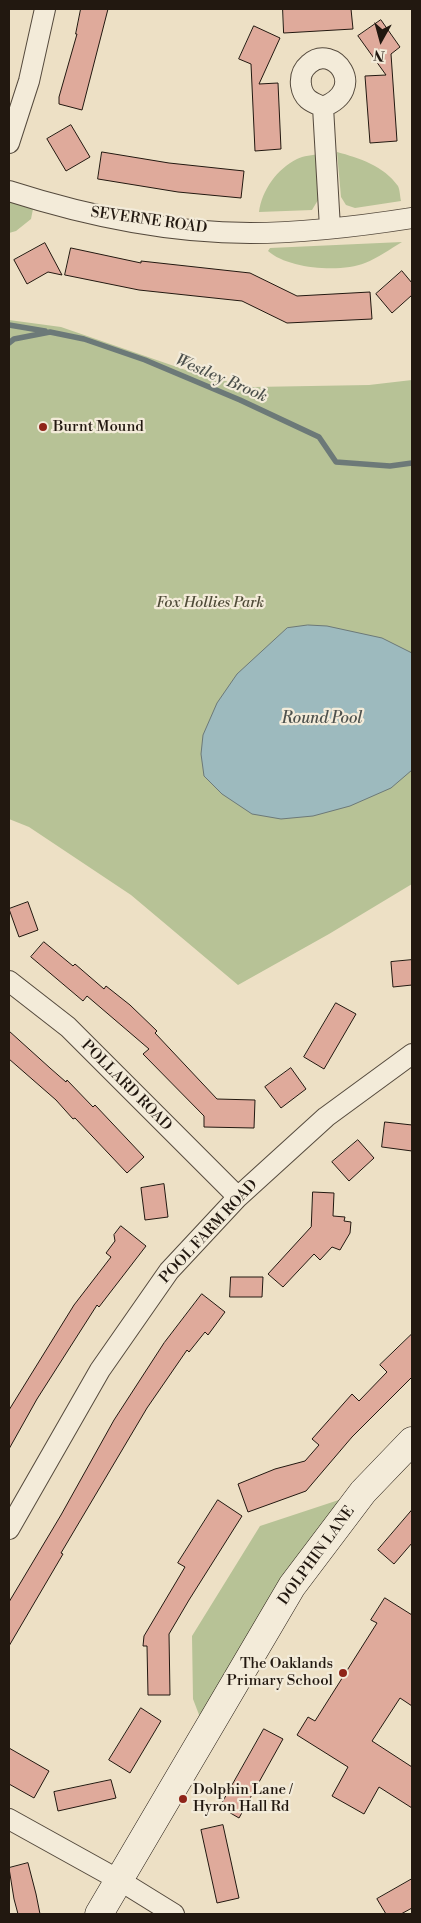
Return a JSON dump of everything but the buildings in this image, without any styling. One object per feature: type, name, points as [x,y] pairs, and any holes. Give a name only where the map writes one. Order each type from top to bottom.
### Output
[{"type":"street","points":[[9,143],[29,81],[46,9]]},
{"type":"street","points":[[324,107],[330,228]]},
{"type":"street","name":"SEVERNE ROAD","points":[[9,191],[43,202],[115,219],[183,230],[251,233],[330,228],[412,218]]},
{"type":"street","name":"POLLARD ROAD","points":[[9,981],[68,1028],[238,1197]]},
{"type":"street","name":"POOL FARM ROAD","points":[[9,1530],[100,1370],[169,1271],[238,1197],[326,1117],[412,1054]]},
{"type":"street","name":"DOLPHIN LANE","points":[[99,1914],[292,1586],[363,1492],[412,1440]]},
{"type":"street","points":[[9,1818],[174,1914]]},
{"type":"green space","points":[[337,152],[362,160],[386,173],[398,186],[401,201],[355,208],[346,205],[341,197]]},
{"type":"green space","points":[[320,154],[318,200],[312,210],[259,212],[267,188],[283,168],[299,158]]},
{"type":"green space","points":[[9,200],[33,209],[31,219],[16,231],[9,233]]},
{"type":"green space","points":[[402,242],[370,261],[343,268],[301,265],[288,262],[268,251],[270,248]]},
{"type":"green space","name":"Fox Hollies Park","points":[[9,320],[61,327],[203,376],[253,387],[369,385],[412,380],[412,884],[329,934],[238,985],[131,895],[29,827],[9,819]]},
{"type":"green space","points":[[363,1492],[206,1733],[193,1699],[192,1636],[260,1526]]},
{"type":"water","name":"Round Pool","points":[[308,625],[327,626],[382,638],[412,653],[412,770],[391,788],[350,806],[313,816],[281,819],[252,814],[222,794],[204,776],[201,754],[203,735],[217,703],[237,674],[287,628]]},
{"type":"waterway","points":[[9,325],[45,331]]},
{"type":"waterway","name":"Westley Brook","points":[[9,343],[14,339],[50,332],[84,339],[145,360],[240,400],[319,437],[336,462],[390,466],[412,463]]},
{"type":"place","name":"Burnt Mound","points":[[43,427]]},
{"type":"place","name":"The Oaklands Primary School","points":[[343,1673]]},
{"type":"place","name":"Dolphin Lane / Hyron Hall Rd","points":[[183,1799]]}]
